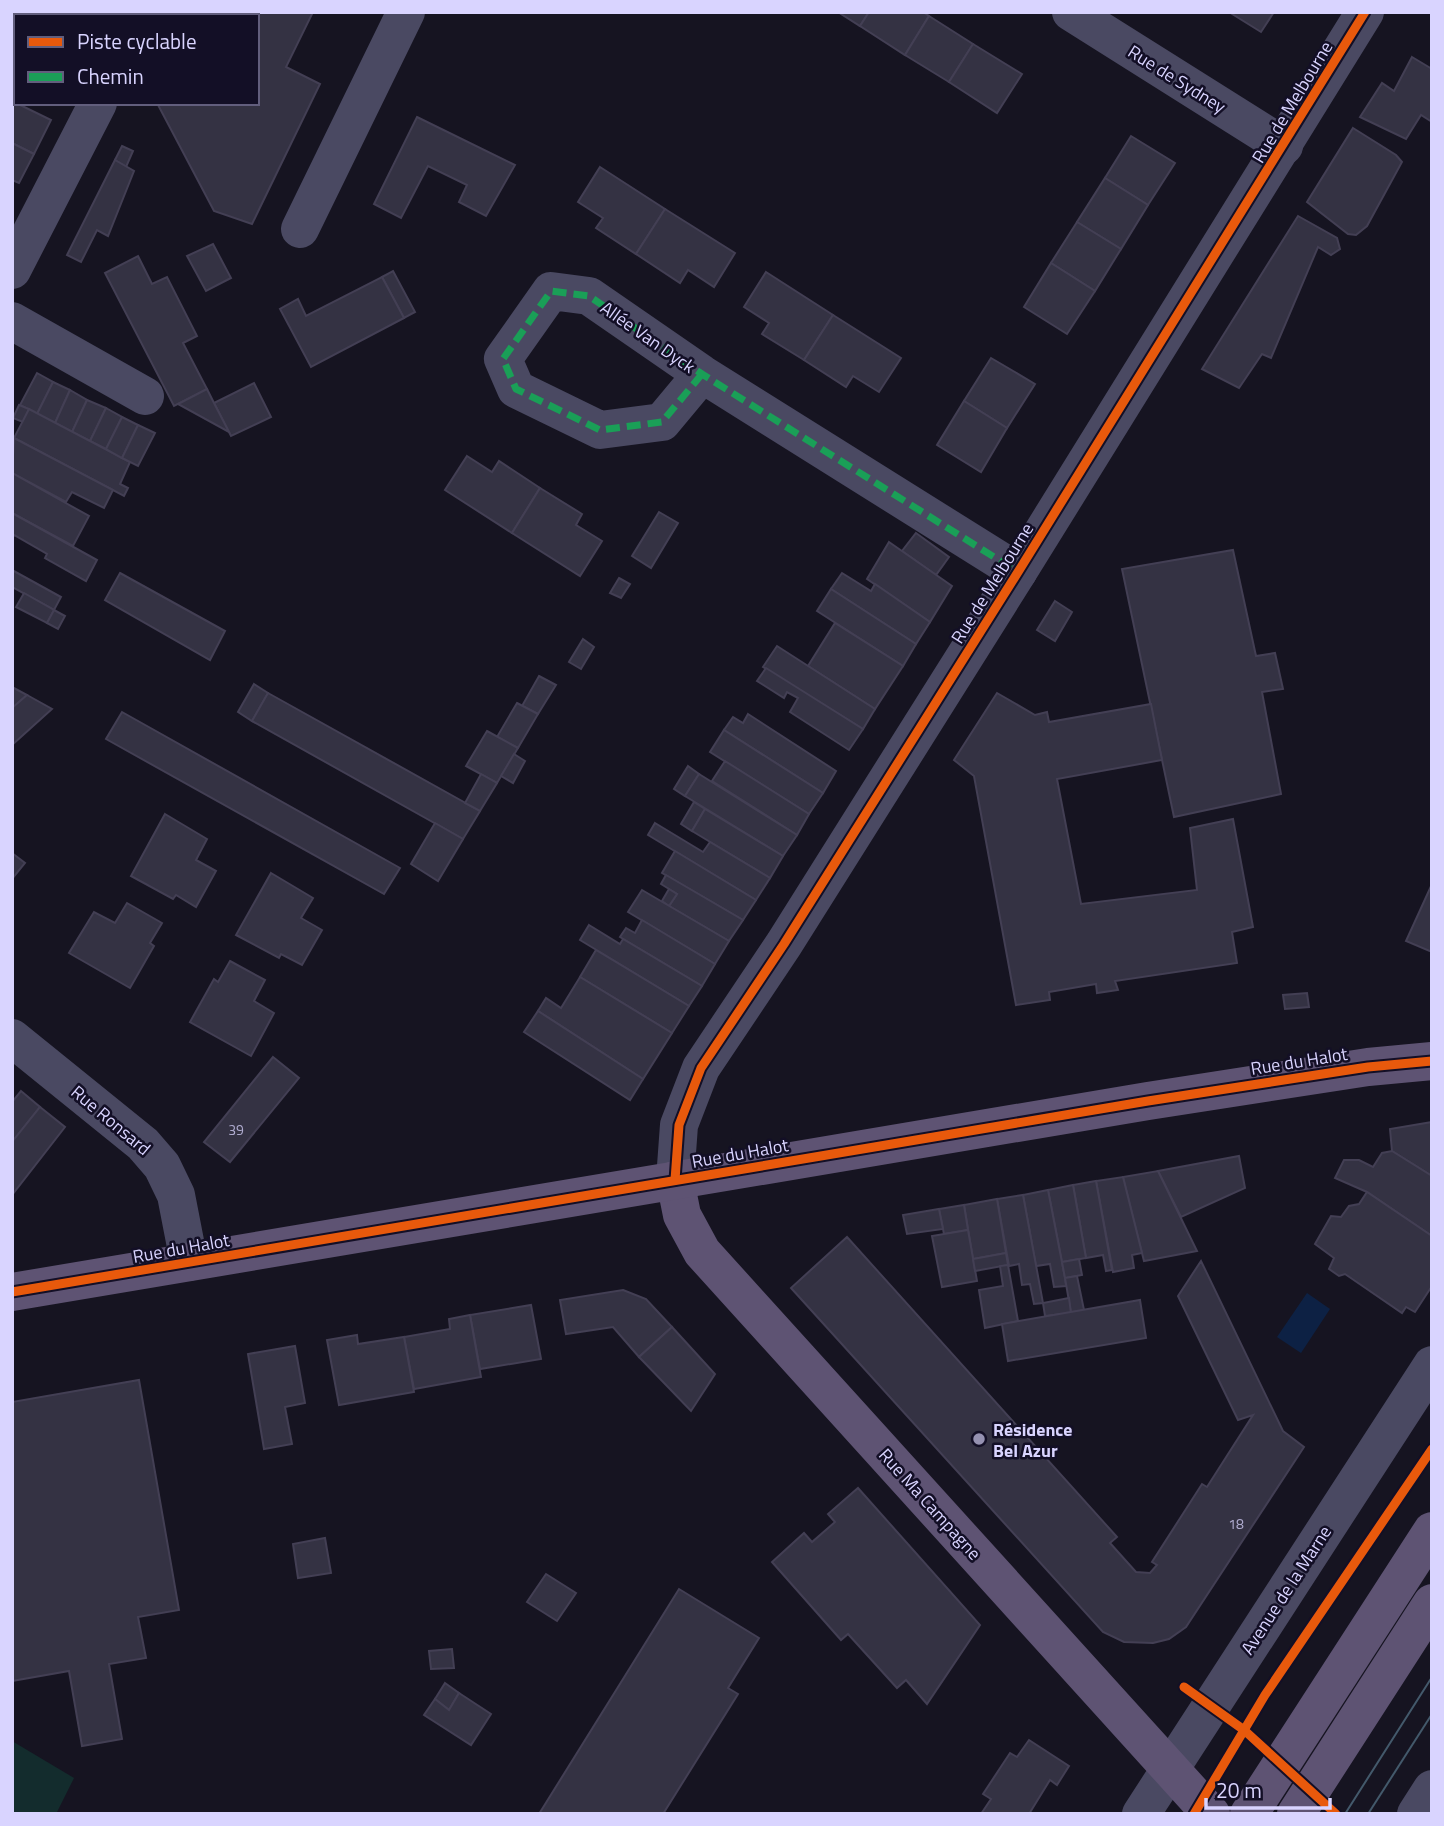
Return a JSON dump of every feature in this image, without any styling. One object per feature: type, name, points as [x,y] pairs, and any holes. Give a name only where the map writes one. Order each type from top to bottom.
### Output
[{"type":"main road","name":"Rue du Halot","points":[[12,1292],[1148,1101],[1368,1067],[1432,1061]]},
{"type":"main road","name":"Rue Ma Campagne","points":[[675,1180],[682,1215],[702,1252],[1211,1814]]},
{"type":"main road","points":[[1249,1814],[1432,1531]]},
{"type":"main road","points":[[1296,1814],[1432,1603]]},
{"type":"street","points":[[300,229],[406,12]]},
{"type":"street","name":"Rue de Sydney","points":[[1071,12],[1284,146]]},
{"type":"street","name":"Rue de Melbourne","points":[[675,1180],[679,1125],[701,1068],[784,944],[1018,572],[1365,12]]},
{"type":"street","points":[[16,255],[97,105]]},
{"type":"street","name":"Allée Van Dyck","points":[[702,374],[662,422],[600,430],[516,388],[503,359],[551,291],[589,296],[702,374],[1018,572]]},
{"type":"street","points":[[12,321],[145,396]]},
{"type":"street","name":"Rue Ronsard","points":[[12,1038],[144,1144],[162,1166],[176,1195],[189,1262]]},
{"type":"street","name":"Avenue de la Marne","points":[[1140,1814],[1432,1365]]},
{"type":"street","points":[[1416,1814],[1432,1789]]},
{"type":"green space","points":[[12,1741],[74,1778],[56,1814],[12,1814]]},
{"type":"water","points":[[1307,1293],[1330,1309],[1301,1353],[1277,1337]]},
{"type":"building","points":[[313,12],[286,67],[320,84],[252,224],[214,211],[158,105],[259,105],[259,14],[220,14]]},
{"type":"building","points":[[838,12],[869,12],[860,26]]},
{"type":"building","points":[[869,12],[923,12],[929,16],[905,55],[860,26]]},
{"type":"building","points":[[1229,12],[1274,12],[1261,32]]},
{"type":"building","points":[[929,16],[973,44],[949,82],[905,55]]},
{"type":"building","points":[[973,44],[1022,74],[997,113],[949,82]]},
{"type":"building","points":[[1412,57],[1432,69],[1432,122],[1421,115],[1406,139],[1360,117],[1382,83],[1394,91]]},
{"type":"building","points":[[12,101],[14,105],[20,105],[51,120],[34,154],[12,143]]},
{"type":"building","points":[[417,117],[515,165],[486,216],[459,202],[467,185],[428,166],[401,218],[374,204]]},
{"type":"building","points":[[1353,128],[1396,155],[1402,162],[1367,226],[1356,235],[1348,234],[1307,202]]},
{"type":"building","points":[[1131,136],[1175,163],[1148,205],[1105,178]]},
{"type":"building","points":[[12,143],[34,154],[19,183],[12,180]]},
{"type":"building","points":[[122,146],[133,151],[126,167],[115,160]]},
{"type":"building","points":[[115,160],[134,171],[108,236],[97,230],[81,262],[67,255]]},
{"type":"building","points":[[600,167],[665,209],[636,254],[596,228],[603,218],[578,202]]},
{"type":"building","points":[[1105,178],[1148,205],[1121,249],[1077,222]]},
{"type":"building","points":[[665,209],[735,253],[714,287],[688,270],[680,283],[636,254]]},
{"type":"building","points":[[1298,216],[1337,238],[1340,249],[1331,255],[1318,247],[1271,358],[1262,354],[1239,388],[1202,369]]},
{"type":"building","points":[[1077,222],[1121,249],[1095,291],[1051,263]]},
{"type":"building","points":[[213,244],[231,278],[206,291],[187,256]]},
{"type":"building","points":[[138,256],[152,284],[167,277],[197,336],[183,343],[207,389],[174,406],[105,273]]},
{"type":"building","points":[[1051,263],[1095,291],[1067,334],[1024,307]]},
{"type":"building","points":[[393,271],[415,312],[404,318],[382,277]]},
{"type":"building","points":[[766,272],[833,315],[804,360],[762,334],[769,323],[744,307]]},
{"type":"building","points":[[382,277],[404,318],[311,367],[280,309],[298,299],[306,316]]},
{"type":"building","points":[[833,315],[901,358],[879,392],[853,376],[846,387],[804,360]]},
{"type":"building","points":[[991,358],[1035,384],[1007,428],[964,401]]},
{"type":"building","points":[[37,373],[53,382],[37,414],[20,405]]},
{"type":"building","points":[[53,382],[70,390],[55,423],[37,414]]},
{"type":"building","points":[[254,383],[271,417],[231,436],[214,403]]},
{"type":"building","points":[[207,389],[214,403],[229,432],[178,404]]},
{"type":"building","points":[[70,390],[87,400],[72,432],[55,423]]},
{"type":"building","points":[[87,400],[106,408],[90,441],[72,432]]},
{"type":"building","points":[[964,401],[1007,428],[981,472],[937,445]]},
{"type":"building","points":[[19,405],[29,409],[23,422],[13,418]]},
{"type":"building","points":[[106,408],[122,417],[106,449],[90,441]]},
{"type":"building","points":[[29,409],[130,462],[120,484],[128,488],[124,496],[14,438]]},
{"type":"building","points":[[122,417],[138,425],[122,458],[106,449]]},
{"type":"building","points":[[138,425],[155,433],[138,466],[122,458]]},
{"type":"building","points":[[14,438],[113,490],[104,508],[72,492],[66,502],[12,473]]},
{"type":"building","points":[[467,456],[492,472],[499,461],[540,488],[512,533],[445,490]]},
{"type":"building","points":[[12,473],[89,516],[73,546],[12,513]]},
{"type":"building","points":[[540,488],[582,514],[576,525],[602,541],[580,576],[512,533]]},
{"type":"building","points":[[659,512],[678,523],[651,568],[632,556]]},
{"type":"building","points":[[12,513],[97,560],[86,581],[45,558],[47,554],[14,535],[12,539]]},
{"type":"building","points":[[916,533],[949,557],[936,575],[902,551]]},
{"type":"building","points":[[889,542],[952,586],[930,622],[867,579]]},
{"type":"building","points":[[1233,550],[1256,656],[1275,653],[1283,689],[1262,692],[1281,794],[1174,817],[1122,569]]},
{"type":"building","points":[[12,570],[61,597],[54,610],[12,587]]},
{"type":"building","points":[[120,573],[225,631],[210,660],[105,600]]},
{"type":"building","points":[[842,573],[871,591],[875,584],[930,622],[916,644],[831,589]]},
{"type":"building","points":[[619,578],[630,584],[621,598],[610,593]]},
{"type":"building","points":[[831,589],[916,644],[903,666],[817,611]]},
{"type":"building","points":[[24,593],[54,610],[47,623],[16,607]]},
{"type":"building","points":[[1055,601],[1072,612],[1055,641],[1037,630]]},
{"type":"building","points":[[54,610],[65,616],[58,629],[47,623]]},
{"type":"building","points":[[835,623],[903,666],[875,709],[808,666]]},
{"type":"building","points":[[583,639],[594,647],[581,669],[569,662]]},
{"type":"building","points":[[777,646],[875,709],[863,729],[763,667]]},
{"type":"building","points":[[766,668],[863,729],[849,750],[790,712],[798,698],[787,692],[784,698],[757,681]]},
{"type":"building","points":[[539,676],[556,685],[538,714],[522,706]]},
{"type":"building","points":[[254,684],[268,693],[252,721],[238,712]]},
{"type":"building","points":[[12,687],[27,695],[13,708],[12,708]]},
{"type":"building","points":[[268,693],[480,811],[463,839],[252,721]]},
{"type":"building","points":[[997,693],[1035,715],[1047,712],[1049,722],[1151,704],[1162,760],[1057,779],[1081,904],[1197,890],[1190,828],[1233,819],[1253,927],[1232,932],[1237,963],[1115,981],[1118,990],[1097,993],[1096,984],[1049,992],[1050,1000],[1016,1005],[974,776],[954,760]]},
{"type":"building","points":[[27,695],[52,709],[12,745],[12,708]]},
{"type":"building","points":[[517,703],[538,714],[518,748],[497,737]]},
{"type":"building","points":[[122,712],[400,868],[384,894],[106,739]]},
{"type":"building","points":[[748,714],[836,771],[823,793],[724,730],[733,717],[743,723]]},
{"type":"building","points":[[724,730],[823,793],[809,814],[710,752]]},
{"type":"building","points":[[487,731],[518,748],[497,783],[466,766]]},
{"type":"building","points":[[514,754],[525,761],[513,783],[501,776]]},
{"type":"building","points":[[725,761],[809,814],[797,835],[712,781]]},
{"type":"building","points":[[688,766],[699,774],[685,796],[674,789]]},
{"type":"building","points":[[481,774],[497,783],[480,811],[465,803]]},
{"type":"building","points":[[699,774],[797,835],[783,856],[685,796]]},
{"type":"building","points":[[694,802],[705,809],[692,831],[681,824]]},
{"type":"building","points":[[705,809],[783,856],[770,878],[692,831]]},
{"type":"building","points":[[165,814],[207,839],[196,860],[216,871],[196,907],[176,895],[173,899],[131,876]]},
{"type":"building","points":[[435,823],[463,839],[438,881],[411,864]]},
{"type":"building","points":[[655,823],[703,852],[710,842],[770,878],[756,900],[648,835]]},
{"type":"building","points":[[675,851],[756,900],[743,920],[662,873]]},
{"type":"building","points":[[12,853],[25,863],[12,879]]},
{"type":"building","points":[[271,873],[313,898],[301,918],[322,930],[302,965],[281,954],[279,958],[236,935]]},
{"type":"building","points":[[666,875],[743,920],[729,941],[669,906],[677,894],[661,884]]},
{"type":"building","points":[[1432,884],[1432,952],[1406,941]]},
{"type":"building","points":[[669,889],[677,894],[669,906],[662,901]]},
{"type":"building","points":[[642,890],[729,941],[715,964],[628,912]]},
{"type":"building","points":[[127,903],[162,923],[150,943],[154,946],[130,988],[69,953],[94,912],[115,923]]},
{"type":"building","points":[[642,920],[715,964],[702,986],[620,937],[626,928],[635,933]]},
{"type":"building","points":[[589,925],[620,944],[623,939],[702,986],[689,1006],[580,940]]},
{"type":"building","points":[[596,950],[689,1006],[672,1033],[580,977]]},
{"type":"building","points":[[230,961],[265,980],[254,1001],[274,1013],[251,1056],[190,1022],[214,979],[218,982]]},
{"type":"building","points":[[580,977],[672,1033],[643,1079],[538,1011],[546,998],[561,1008]]},
{"type":"building","points":[[1307,993],[1309,1007],[1285,1009],[1283,995]]},
{"type":"building","points":[[538,1011],[643,1079],[630,1100],[524,1032]]},
{"type":"building","points":[[273,1057],[299,1078],[230,1162],[204,1142]]},
{"type":"building","points":[[21,1091],[40,1107],[12,1142],[12,1102]]},
{"type":"building","points":[[40,1107],[65,1127],[12,1195],[12,1142]]},
{"type":"building","points":[[1432,1122],[1432,1176],[1392,1151],[1390,1129]]},
{"type":"building","points":[[1392,1151],[1432,1176],[1432,1236],[1367,1192],[1335,1178],[1344,1160],[1359,1160],[1373,1167],[1382,1153]]},
{"type":"building","points":[[1239,1156],[1245,1188],[1181,1217],[1158,1171]]},
{"type":"building","points":[[1158,1171],[1197,1251],[1144,1261],[1123,1177]]},
{"type":"building","points":[[1123,1177],[1142,1253],[1132,1255],[1134,1268],[1113,1272],[1096,1181]]},
{"type":"building","points":[[1096,1181],[1112,1270],[1106,1271],[1103,1255],[1086,1258],[1073,1185]]},
{"type":"building","points":[[1073,1185],[1086,1258],[1062,1262],[1048,1190]]},
{"type":"building","points":[[1048,1190],[1066,1286],[1054,1287],[1050,1264],[1036,1266],[1023,1195]]},
{"type":"building","points":[[1367,1192],[1432,1236],[1432,1286],[1415,1312],[1406,1307],[1402,1313],[1345,1274],[1339,1276],[1329,1269],[1334,1258],[1315,1244],[1331,1216],[1341,1217],[1349,1206],[1359,1204]]},
{"type":"building","points":[[1023,1195],[1043,1303],[1034,1304],[1030,1284],[1022,1285],[1019,1264],[1009,1266],[997,1199]]},
{"type":"building","points":[[997,1199],[1006,1253],[973,1259],[964,1205]]},
{"type":"building","points":[[964,1205],[968,1230],[944,1234],[939,1209]]},
{"type":"building","points":[[939,1209],[943,1229],[907,1234],[903,1215]]},
{"type":"building","points":[[968,1230],[977,1281],[942,1287],[932,1236]]},
{"type":"building","name":"Résidence Bel Azur","points":[[847,1237],[1117,1537],[1110,1543],[1136,1572],[1150,1573],[1157,1565],[1152,1562],[1202,1484],[1207,1487],[1253,1415],[1238,1420],[1178,1296],[1201,1261],[1283,1431],[1304,1447],[1186,1627],[1169,1639],[1153,1643],[1124,1642],[1103,1632],[791,1288]]},
{"type":"building","points":[[1006,1253],[1008,1265],[975,1271],[973,1259]]},
{"type":"building","points":[[1079,1259],[1082,1275],[1065,1278],[1062,1262]]},
{"type":"building","points":[[1008,1265],[1018,1321],[985,1328],[979,1290],[1003,1286],[1000,1266]]},
{"type":"building","points":[[1077,1276],[1084,1310],[1071,1313],[1065,1278]]},
{"type":"building","points":[[623,1290],[646,1299],[672,1327],[639,1357],[613,1327],[566,1334],[560,1300]]},
{"type":"building","points":[[1069,1298],[1071,1313],[1045,1316],[1043,1303]]},
{"type":"building","points":[[1140,1300],[1146,1338],[1008,1361],[1002,1324]]},
{"type":"building","points":[[531,1305],[541,1359],[480,1369],[470,1315]]},
{"type":"building","points":[[470,1315],[481,1377],[414,1389],[404,1337],[450,1329],[449,1319]]},
{"type":"building","points":[[672,1327],[715,1374],[691,1411],[639,1357]]},
{"type":"building","points":[[357,1335],[358,1344],[404,1337],[414,1392],[339,1405],[327,1340]]},
{"type":"building","points":[[295,1346],[305,1403],[285,1407],[292,1444],[264,1449],[248,1354]]},
{"type":"building","points":[[139,1380],[179,1610],[138,1617],[146,1658],[109,1664],[122,1739],[82,1746],[69,1671],[12,1681],[12,1402]]},
{"type":"building","points":[[858,1488],[980,1625],[927,1704],[906,1680],[897,1688],[848,1634],[841,1640],[772,1562],[804,1533],[812,1542],[835,1522],[828,1514]]},
{"type":"building","points":[[325,1538],[331,1573],[298,1578],[293,1544]]},
{"type":"building","points":[[546,1574],[576,1593],[557,1621],[527,1602]]},
{"type":"building","points":[[679,1589],[759,1638],[728,1688],[738,1694],[663,1814],[539,1814]]},
{"type":"building","points":[[452,1649],[454,1668],[431,1669],[429,1651]]},
{"type":"building","points":[[445,1683],[459,1693],[449,1710],[435,1699]]},
{"type":"building","points":[[459,1693],[491,1714],[471,1745],[424,1715],[435,1699],[449,1710]]},
{"type":"building","points":[[1029,1740],[1069,1766],[1057,1785],[1050,1780],[1029,1814],[981,1814],[991,1799],[983,1794],[1010,1753],[1017,1757]]},
{"type":"tram line","points":[[1345,1814],[1432,1677]]},
{"type":"tram line","points":[[1368,1814],[1432,1714]]},
{"type":"marked path","points":[[702,374],[662,422],[600,430],[516,389],[503,359],[551,291],[589,296],[702,374],[1018,572]]},
{"type":"cycle path","points":[[675,1180],[679,1125],[701,1068],[784,944],[1018,572],[1365,12]]},
{"type":"cycle path","points":[[12,1292],[1148,1101],[1368,1067],[1432,1061]]},
{"type":"cycle path","points":[[1194,1814],[1265,1695],[1432,1449]]},
{"type":"cycle path","points":[[1184,1687],[1244,1730],[1336,1814]]},
{"type":"place","name":"Résidence Bel Azur","points":[[979,1439]]}]
